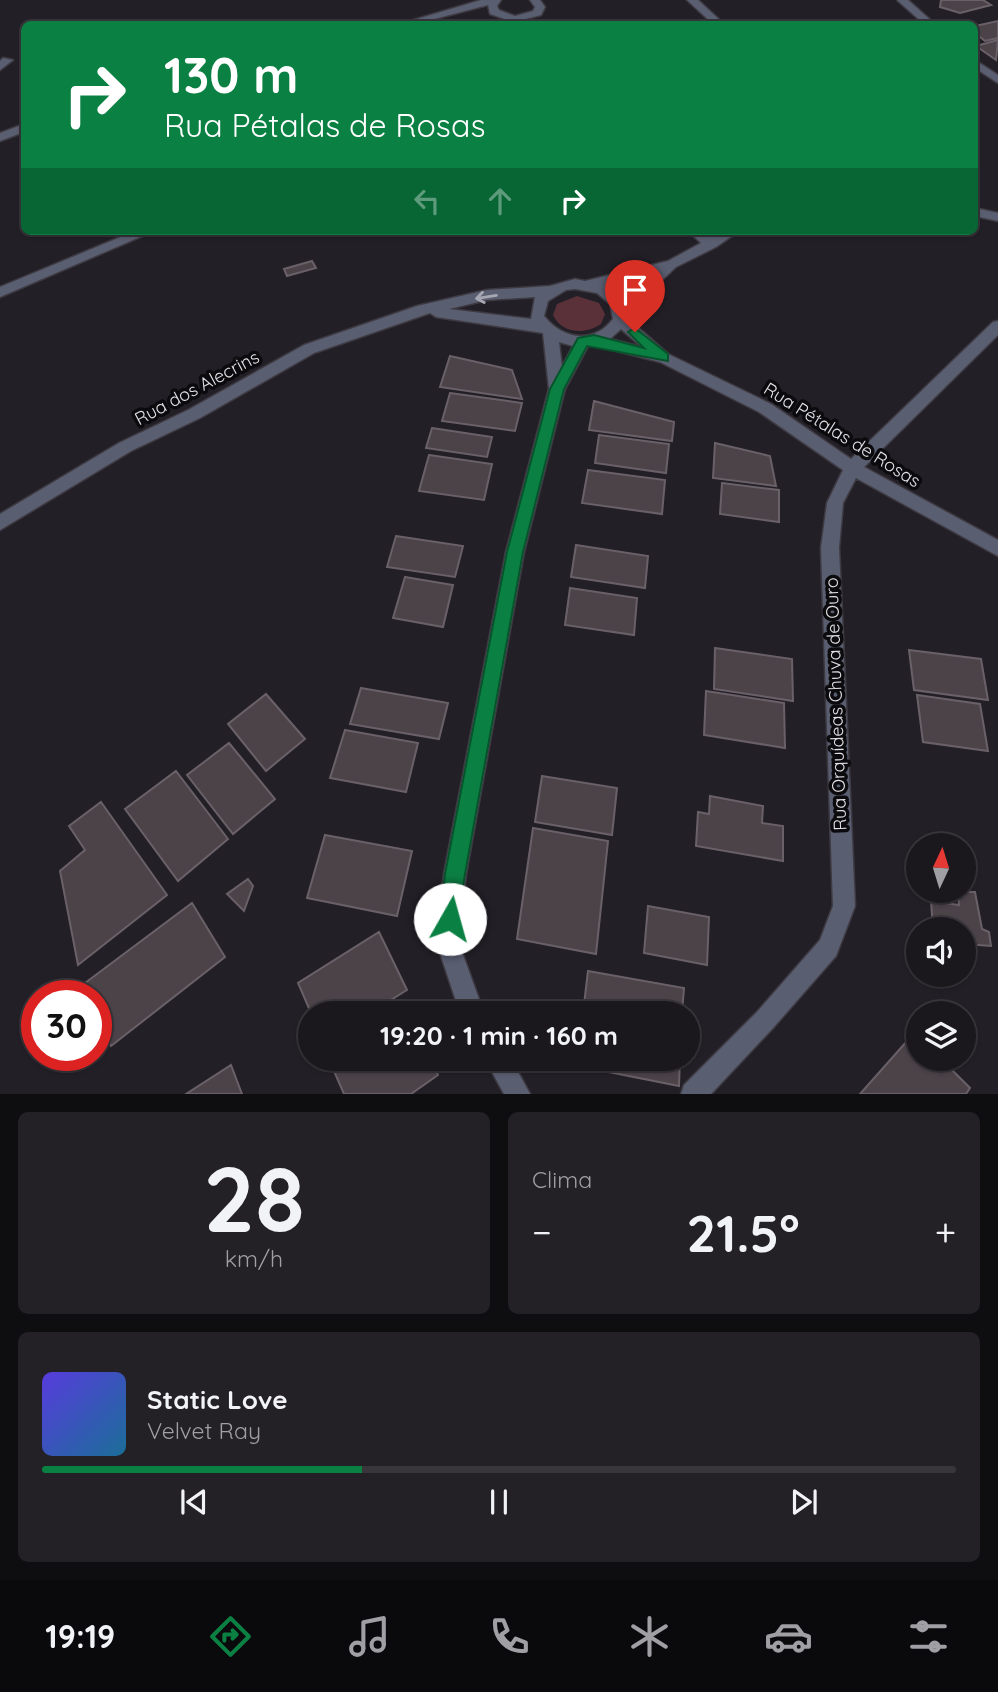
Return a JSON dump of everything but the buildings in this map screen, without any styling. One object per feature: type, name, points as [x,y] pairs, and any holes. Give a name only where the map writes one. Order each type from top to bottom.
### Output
[{"type":"street","points":[[692,0],[716,21]]},
{"type":"street","points":[[902,0],[926,21]]},
{"type":"street","points":[[418,21],[495,4],[511,21],[535,20],[540,10],[539,1]]},
{"type":"street","points":[[978,65],[998,80]]},
{"type":"street","points":[[0,137],[21,129]]},
{"type":"street","points":[[978,213],[998,216]]},
{"type":"street","points":[[0,292],[136,235]]},
{"type":"street","points":[[700,235],[711,244]]},
{"type":"street","points":[[557,389],[546,330],[537,317],[537,307],[550,291],[562,286],[589,285],[672,264],[726,235]]},
{"type":"street","points":[[546,330],[588,341],[609,334],[620,315],[672,264]]},
{"type":"street","points":[[589,285],[610,295],[620,315]]},
{"type":"street","name":"Rua dos Alecrins","points":[[0,523],[125,447],[194,414],[309,349],[422,310],[487,295],[550,291]]},
{"type":"street","name":"Rua dos Alecrins","points":[[422,310],[546,330]]},
{"type":"street","name":"Rua Pétalas de Rosas","points":[[620,315],[664,358]]},
{"type":"street","name":"Rua Orquídeas Chuva de Ouro","points":[[694,1094],[765,1020],[828,948],[844,906],[830,548],[835,503],[852,468],[998,326]]},
{"type":"street","points":[[468,1001],[447,941],[455,874],[515,552],[557,389],[588,341]]},
{"type":"street","name":"Rua Pétalas de Rosas","points":[[588,341],[664,358],[765,408],[852,468],[998,550]]},
{"type":"street","points":[[504,1071],[518,1094]]},
{"type":"shaded area","points":[[577,296],[599,303],[605,314],[601,324],[588,330],[574,331],[557,321],[553,315],[557,304]]},
{"type":"route","points":[[450,919],[455,874],[515,552],[557,389],[583,342],[594,340],[664,358],[635,332]]}]
